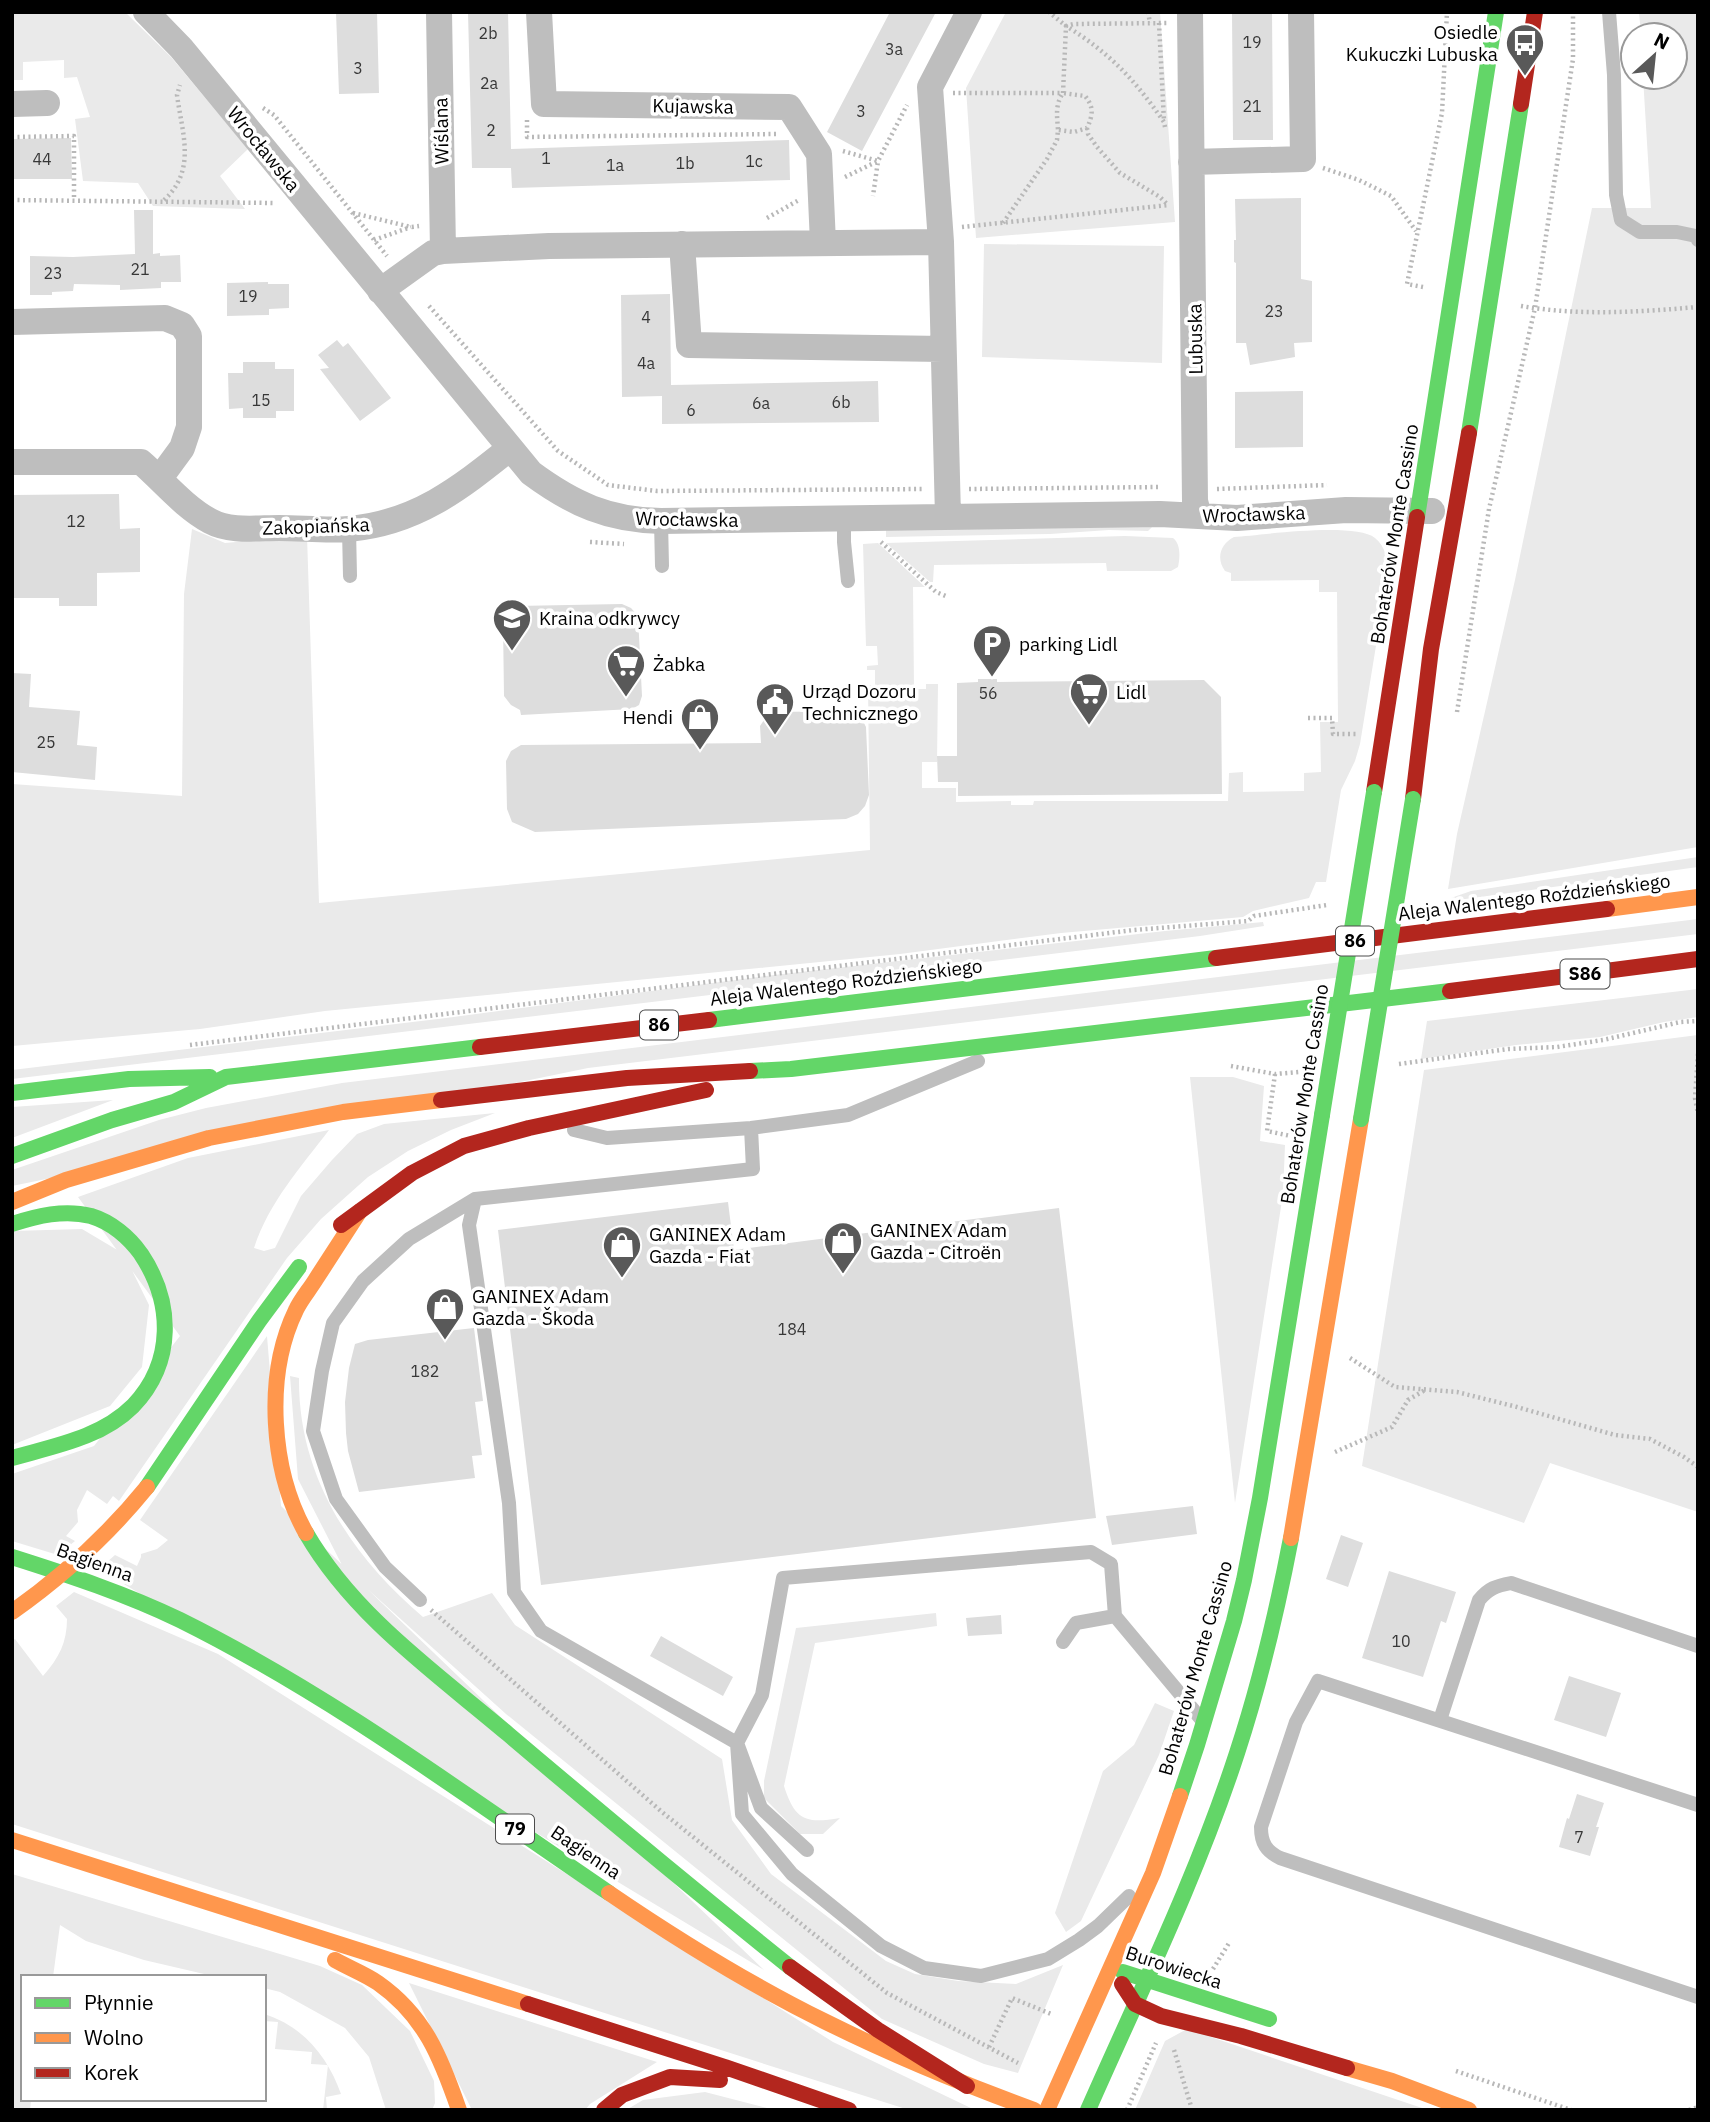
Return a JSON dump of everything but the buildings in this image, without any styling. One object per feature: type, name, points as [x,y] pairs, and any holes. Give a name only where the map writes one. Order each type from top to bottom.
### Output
[{"type":"main road","name":"Bohaterów Monte Cassino","points":[[1047,2110],[1153,1873],[1204,1723],[1237,1611],[1258,1512],[1496,12]]},
{"type":"main road","points":[[1088,2110],[1204,1845],[1237,1754],[1275,1619],[1302,1483],[1413,799],[1432,649],[1485,338],[1535,12]]},
{"type":"main road","name":"Aleja Walentego Roździeńskiego","points":[[12,1156],[111,1120],[174,1102],[226,1077],[1093,974],[1698,897]]},
{"type":"main road","name":"S86","points":[[1024,1041],[1698,959]]},
{"type":"main road","points":[[12,1202],[66,1180],[150,1153],[269,1125],[366,1109],[627,1078],[790,1069],[1024,1041]]},
{"type":"main road","points":[[322,1240],[424,1165],[492,1136],[651,1104],[790,1069]]},
{"type":"main road","points":[[12,1093],[130,1079],[226,1077]]},
{"type":"main road","points":[[360,1211],[296,1310],[277,1372],[276,1436],[285,1482],[294,1512],[321,1559],[351,1596],[412,1653],[710,1903],[792,1969],[878,2030],[967,2085]]},
{"type":"main road","points":[[12,1224],[54,1213],[93,1217],[113,1226],[145,1259],[161,1291],[166,1316],[162,1355],[144,1392],[130,1408],[112,1423],[93,1432],[12,1458]]},
{"type":"main road","points":[[12,1612],[42,1592],[90,1551],[147,1488],[259,1321],[309,1254]]},
{"type":"main road","name":"Bagienna","points":[[12,1557],[91,1582],[159,1609],[272,1667],[626,1905],[734,1972],[825,2022],[967,2085],[1034,2110]]},
{"type":"main road","points":[[12,1840],[726,2067],[849,2110]]},
{"type":"main road","points":[[1181,1944],[1179,1933],[1204,1845]]},
{"type":"main road","points":[[263,1919],[378,1983],[399,1999],[433,2040],[456,2102]]},
{"type":"main road","name":"Burowiecka","points":[[1112,1968],[1275,2022],[1205,1988],[1203,1978]]},
{"type":"main road","name":"Burowiecka","points":[[1112,1968],[1135,2004]]},
{"type":"main road","points":[[1135,2004],[1161,2016],[1241,2036],[1392,2081],[1469,2110]]},
{"type":"main road","points":[[1119,2041],[1161,2016]]},
{"type":"main road","points":[[1318,2044],[1392,2081]]},
{"type":"main road","points":[[604,2110],[622,2095],[670,2077],[764,2082]]},
{"type":"street","name":"Wrocławska","points":[[146,12],[181,48],[509,449],[531,473],[556,492],[575,502],[612,516],[661,521],[1160,513],[1237,518],[1346,510],[1455,512]]},
{"type":"street","name":"Wiślana","points":[[439,12],[443,251]]},
{"type":"street","name":"Kujawska","points":[[539,12],[544,104],[789,107],[819,154],[823,243]]},
{"type":"street","points":[[948,517],[941,235],[920,97],[930,87],[969,12]]},
{"type":"street","points":[[1191,162],[1303,159],[1301,12]]},
{"type":"street","name":"Lubuska","points":[[1183,18],[1191,162],[1176,200],[1196,408],[1195,500],[1199,516]]},
{"type":"street","points":[[12,104],[47,103]]},
{"type":"street","points":[[380,291],[433,253],[443,251],[549,246],[823,243],[941,235]]},
{"type":"street","points":[[681,244],[689,345],[943,349]]},
{"type":"street","points":[[12,322],[165,318],[181,325],[189,336],[189,427],[182,448],[160,478]]},
{"type":"street","name":"Zakopiańska","points":[[12,462],[141,462],[212,522],[232,528],[349,529],[391,522],[415,514],[459,488],[509,449]]},
{"type":"lane","points":[[1609,12],[1614,75],[1616,195],[1622,220],[1640,233],[1677,232],[1696,236],[1698,240]]},
{"type":"lane","points":[[845,518],[844,542],[848,580]]},
{"type":"lane","points":[[661,521],[662,566]]},
{"type":"lane","points":[[349,529],[350,576]]},
{"type":"lane","points":[[549,1124],[607,1138],[751,1128],[848,1115],[1024,1041]]},
{"type":"lane","points":[[420,1600],[385,1567],[337,1499],[313,1431],[333,1323],[363,1281],[409,1239],[475,1199],[753,1169],[751,1128]]},
{"type":"lane","points":[[475,1199],[469,1225],[509,1503],[514,1592],[541,1630],[737,1743],[761,1808],[807,1850]]},
{"type":"lane","points":[[1153,1873],[1098,1926],[1048,1959],[981,1976],[924,1968],[881,1946],[792,1874],[742,1814],[737,1743],[762,1695],[783,1578],[1091,1552],[1111,1564],[1115,1616],[1204,1723]]},
{"type":"lane","points":[[1440,1720],[1479,1601],[1486,1591],[1494,1586],[1511,1583],[1698,1646]]},
{"type":"lane","points":[[1063,1642],[1076,1623],[1115,1616]]},
{"type":"lane","points":[[1697,1804],[1318,1681],[1296,1722],[1261,1827],[1261,1840],[1269,1852],[1280,1858],[1698,1997]]},
{"type":"lane","points":[[445,2110],[456,2102]]},
{"type":"path","points":[[1049,12],[1097,46],[1123,70],[1140,87],[1164,122]]},
{"type":"path","points":[[1148,12],[1150,23]]},
{"type":"path","points":[[1407,284],[1443,106],[1447,12]]},
{"type":"path","points":[[1456,716],[1489,509],[1535,308],[1572,72],[1573,12]]},
{"type":"path","points":[[1066,26],[1158,23],[1183,18]]},
{"type":"path","points":[[1158,23],[1165,133]]},
{"type":"path","points":[[1003,224],[1047,159],[1057,139],[1056,111],[1063,93],[1066,26]]},
{"type":"path","points":[[163,200],[180,180],[186,163],[177,94],[180,85]]},
{"type":"path","points":[[873,196],[878,160],[920,97],[1074,93],[1085,96],[1092,105],[1088,134],[1119,173],[1160,197],[1176,200]]},
{"type":"path","points":[[254,101],[274,115],[430,309],[558,451],[608,485],[657,491],[1160,486]]},
{"type":"path","points":[[1058,130],[1074,132],[1087,128]]},
{"type":"path","points":[[12,136],[74,136],[74,199]]},
{"type":"path","points":[[1303,159],[1328,171],[1359,180],[1391,196],[1417,232]]},
{"type":"path","points":[[755,218],[769,218],[820,188],[878,160]]},
{"type":"path","points":[[12,200],[274,203]]},
{"type":"path","points":[[941,235],[1176,200]]},
{"type":"path","points":[[352,212],[411,227]]},
{"type":"path","points":[[374,240],[411,227],[442,223]]},
{"type":"path","points":[[1535,308],[1609,314],[1698,307]]},
{"type":"path","points":[[1212,478],[1215,489],[1330,485]]},
{"type":"path","points":[[881,541],[936,592],[948,597]]},
{"type":"path","points":[[1308,718],[1332,718],[1333,734],[1350,734]]},
{"type":"path","points":[[187,1045],[1134,929],[1248,920],[1254,916],[1331,905]]},
{"type":"path","points":[[1423,1062],[1508,1049],[1557,1047],[1603,1040],[1680,1021],[1698,1021]]},
{"type":"path","points":[[1698,1054],[1695,1098],[1698,1114]]},
{"type":"path","points":[[1231,1066],[1275,1074],[1267,1132],[1293,1136]]},
{"type":"path","points":[[1347,1357],[1395,1387],[1457,1392],[1615,1435],[1650,1439],[1698,1467]]},
{"type":"path","points":[[1325,1455],[1392,1427],[1408,1400],[1426,1389]]},
{"type":"path","points":[[420,1600],[662,1812],[887,1993],[1018,2063]]},
{"type":"path","points":[[1203,1978],[1229,1943]]},
{"type":"path","points":[[989,2048],[1012,1997],[1051,2014]]},
{"type":"path","points":[[1173,2048],[1191,2106]]},
{"type":"path","points":[[1127,2110],[1150,2056]]},
{"type":"path","points":[[1445,2069],[1468,2073],[1572,2110]]},
{"type":"path","points":[[1689,2110],[1698,2107]]},
{"type":"shaded area","points":[[12,12],[125,12],[171,57],[248,149],[220,176],[245,209],[153,206],[138,183],[83,181],[75,119],[90,117],[77,77],[64,78],[64,60],[23,62],[23,80],[12,80]]},
{"type":"shaded area","points":[[1006,12],[1160,12],[1175,222],[976,238],[966,88]]},
{"type":"shaded area","points":[[1639,12],[1698,12],[1698,847],[1448,889],[1457,834],[1515,580],[1592,208],[1651,208],[1644,91],[1689,91],[1689,21],[1640,21]]},
{"type":"shaded area","points":[[984,244],[1164,246],[1162,363],[982,357]]},
{"type":"shaded area","points":[[1153,526],[1148,531],[886,537],[886,530]]},
{"type":"shaded area","points":[[192,529],[225,543],[307,536],[319,903],[870,850],[868,685],[875,685],[875,670],[867,670],[867,666],[878,665],[877,646],[866,646],[863,544],[878,543],[925,587],[913,587],[914,689],[926,689],[926,684],[938,684],[937,762],[922,762],[922,788],[956,788],[956,802],[1011,801],[1011,805],[1033,805],[1034,801],[1228,801],[1229,773],[1243,772],[1243,792],[1304,791],[1304,773],[1321,772],[1320,722],[1338,722],[1337,592],[1319,592],[1319,580],[1231,581],[1231,573],[1225,571],[1222,566],[1221,552],[1225,544],[1234,537],[1308,531],[1348,531],[1364,533],[1382,545],[1388,572],[1360,744],[1341,790],[1326,882],[1316,882],[1309,898],[1253,911],[1243,917],[1061,933],[900,954],[325,1011],[200,1029],[12,1046],[12,784],[182,796],[184,594]]},
{"type":"shaded area","points":[[1125,536],[1173,538],[1179,547],[1178,567],[1171,571],[1107,571],[1106,563],[934,565],[933,582],[930,582],[886,543]]},
{"type":"shaded area","points":[[1698,857],[1698,867],[1458,900],[1451,898],[1471,891]]},
{"type":"shaded area","points":[[1698,919],[1698,934],[588,1068],[12,1186],[12,1170],[159,1120],[206,1108],[342,1083]]},
{"type":"shaded area","points":[[1263,922],[1264,926],[1200,936],[12,1079],[12,1070],[774,975]]},
{"type":"shaded area","points":[[1698,989],[1698,1017],[1600,1037],[1516,1045],[1421,1059],[1427,1021]]},
{"type":"shaded area","points":[[1698,1035],[1698,1512],[1550,1463],[1524,1523],[1362,1466],[1424,1070]]},
{"type":"shaded area","points":[[1190,1077],[1233,1077],[1264,1086],[1260,1141],[1285,1145],[1283,1194],[1235,1503]]},
{"type":"shaded area","points":[[113,1100],[12,1138],[12,1107]]},
{"type":"shaded area","points":[[495,1113],[408,1151],[368,1177],[321,1219],[287,1258],[119,1501],[113,1496],[107,1504],[87,1490],[77,1510],[78,1522],[66,1536],[75,1541],[58,1555],[12,1541],[12,1474],[94,1446],[180,1336],[78,1197],[188,1158],[329,1130],[268,1215],[254,1248],[264,1251],[275,1248],[301,1196],[357,1134],[384,1124]]},
{"type":"shaded area","points":[[82,1229],[124,1254],[149,1305],[142,1367],[110,1406],[12,1445],[12,1231]]},
{"type":"shaded area","points":[[267,1336],[281,1506],[764,1970],[99,1569],[115,1555],[137,1566],[141,1554],[157,1549],[168,1540],[140,1520]]},
{"type":"shaded area","points":[[290,1376],[299,1378],[301,1414],[308,1448],[319,1481],[334,1511],[373,1568],[423,1617],[492,1593],[515,1625],[722,1759],[732,1820],[771,1874],[886,1961],[915,1974],[958,1981],[1016,1984],[1063,1965],[1018,2073],[984,2064],[882,2019],[506,1714],[343,1567],[298,1479]]},
{"type":"shaded area","points":[[74,1592],[218,1654],[833,2042],[975,2110],[909,2110],[12,1824],[12,1641],[15,1639],[43,1676],[58,1656],[66,1635],[67,1619],[56,1606]]},
{"type":"shaded area","points":[[936,1613],[937,1626],[815,1643],[784,1786],[792,1806],[803,1817],[818,1820],[840,1818],[823,1834],[800,1834],[764,1798],[764,1781],[796,1628]]},
{"type":"shaded area","points":[[1155,1703],[1174,1711],[1159,1755],[1081,1921],[1066,1932],[1055,1913],[1103,1771],[1134,1745]]},
{"type":"shaded area","points":[[12,1874],[320,1966],[362,1985],[410,2031],[434,2081],[435,2103],[432,2110],[386,2110],[369,2057],[345,2028],[280,1992],[266,1988],[266,1975],[208,1975],[144,1960],[86,1941],[60,1925],[53,1975],[21,1975],[21,2101],[31,2101],[30,2110],[12,2110]]},
{"type":"shaded area","points":[[409,1983],[657,2062],[590,2104],[585,2110],[472,2110]]},
{"type":"shaded area","points":[[266,2015],[291,2026],[302,2035],[327,2065],[311,2064],[312,2052],[275,2049],[278,2022],[266,2021]]},
{"type":"shaded area","points":[[1187,2029],[1428,2110],[1135,2110],[1165,2041]]},
{"type":"shaded area","points":[[328,2066],[341,2094],[326,2097],[327,2110],[323,2110]]},
{"type":"shaded area","points":[[705,2092],[775,2110],[626,2110],[643,2100]]},
{"type":"traffic: fast","points":[[1417,517],[1496,12]]},
{"type":"traffic: fast","points":[[1469,433],[1521,104]]},
{"type":"traffic: fast","points":[[1322,1115],[1374,792]]},
{"type":"traffic: fast","points":[[1361,1119],[1413,799]]},
{"type":"traffic: fast","points":[[709,1020],[1216,958]]},
{"type":"traffic: fast","points":[[750,1071],[791,1069],[1450,991]]},
{"type":"traffic: fast","points":[[12,1156],[112,1120],[174,1102],[226,1077],[480,1047]]},
{"type":"traffic: fast","points":[[12,1093],[129,1079],[210,1077]]},
{"type":"traffic: fast","points":[[1180,1796],[1244,1580],[1260,1498],[1322,1115]]},
{"type":"traffic: fast","points":[[12,1224],[41,1216],[71,1213],[91,1216],[112,1226],[136,1248],[152,1273],[164,1312],[165,1332],[162,1351],[147,1389],[120,1417],[76,1440],[12,1458]]},
{"type":"traffic: fast","points":[[147,1487],[259,1321],[299,1267]]},
{"type":"traffic: fast","points":[[306,1533],[348,1591],[398,1642],[648,1852],[790,1967]]},
{"type":"traffic: fast","points":[[1088,2110],[1167,1933],[1221,1799],[1261,1673],[1291,1538]]},
{"type":"traffic: fast","points":[[12,1557],[139,1602],[237,1650],[292,1681],[399,1749],[609,1893]]},
{"type":"traffic: fast","points":[[1123,1972],[1269,2019]]},
{"type":"traffic: slow","points":[[1607,909],[1698,897]]},
{"type":"traffic: slow","points":[[12,1202],[66,1180],[209,1138],[343,1112],[441,1100]]},
{"type":"traffic: slow","points":[[1291,1538],[1361,1119]]},
{"type":"traffic: slow","points":[[306,1533],[294,1508],[279,1453],[276,1423],[279,1364],[298,1306],[360,1211]]},
{"type":"traffic: slow","points":[[12,1612],[84,1554],[117,1522],[147,1487]]},
{"type":"traffic: slow","points":[[1047,2110],[1153,1873],[1180,1796]]},
{"type":"traffic: slow","points":[[12,1840],[528,2004]]},
{"type":"traffic: slow","points":[[609,1893],[714,1961],[796,2007],[902,2057],[1034,2110]]},
{"type":"traffic: slow","points":[[335,1960],[378,1983],[408,2009],[438,2056],[459,2110]]},
{"type":"traffic: slow","points":[[1347,2068],[1392,2081],[1469,2110]]},
{"type":"traffic: jam","points":[[1521,104],[1535,12]]},
{"type":"traffic: jam","points":[[1413,799],[1431,649],[1469,433]]},
{"type":"traffic: jam","points":[[1374,792],[1417,517]]},
{"type":"traffic: jam","points":[[1216,958],[1607,909]]},
{"type":"traffic: jam","points":[[1450,991],[1698,959]]},
{"type":"traffic: jam","points":[[480,1047],[709,1020]]},
{"type":"traffic: jam","points":[[441,1100],[627,1078],[750,1071]]},
{"type":"traffic: jam","points":[[341,1225],[412,1173],[464,1146],[529,1128],[706,1090]]},
{"type":"traffic: jam","points":[[790,1967],[878,2030],[967,2086]]},
{"type":"traffic: jam","points":[[1122,1984],[1135,2004],[1161,2016],[1241,2036],[1347,2068]]},
{"type":"traffic: jam","points":[[528,2004],[849,2110]]},
{"type":"traffic: jam","points":[[604,2110],[622,2095],[670,2077],[720,2080]]},
{"type":"place","name":"Osiedle Kukuczki Lubuska","points":[[1525,77]]},
{"type":"place","name":"Kraina odkrywcy","points":[[512,652]]},
{"type":"place","name":"parking Lidl","points":[[992,678]]},
{"type":"place","name":"Żabka","points":[[626,698]]},
{"type":"place","name":"Lidl","points":[[1089,726]]},
{"type":"place","name":"Urząd Dozoru Technicznego","points":[[775,736]]},
{"type":"place","name":"Hendi","points":[[700,751]]},
{"type":"place","name":"GANINEX Adam Gazda - Citroën","points":[[843,1275]]},
{"type":"place","name":"GANINEX Adam Gazda - Fiat","points":[[622,1279]]},
{"type":"place","name":"GANINEX Adam Gazda - Škoda","points":[[445,1341]]}]
